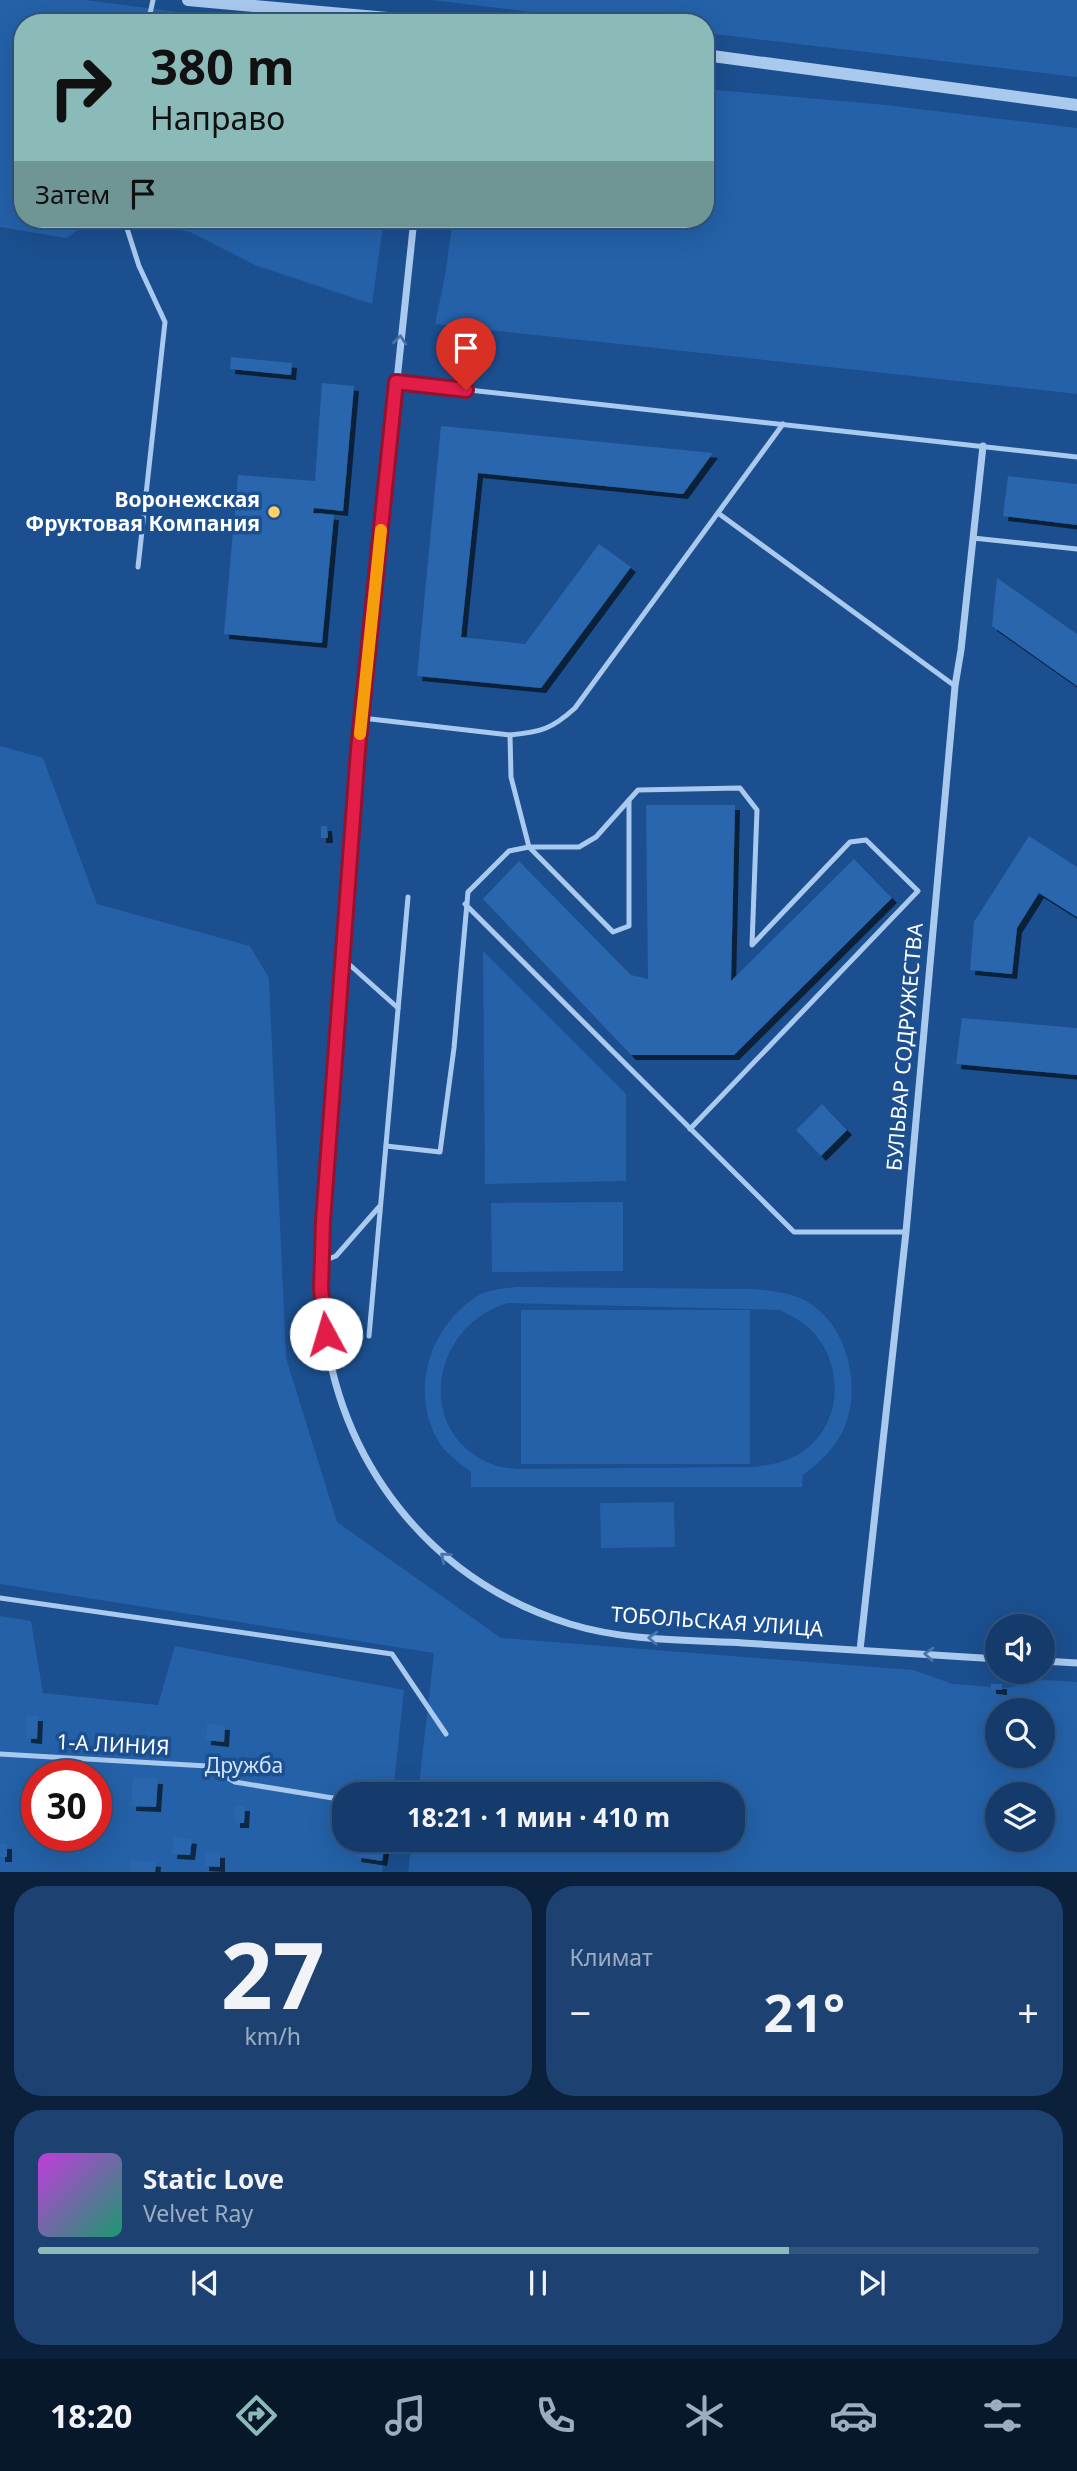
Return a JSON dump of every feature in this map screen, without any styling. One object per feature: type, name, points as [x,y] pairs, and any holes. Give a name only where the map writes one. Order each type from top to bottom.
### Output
[{"type":"street","points":[[188,0],[348,14]]},
{"type":"street","points":[[714,56],[1077,105]]},
{"type":"street","name":"ТОБОЛЬСКАЯ УЛИЦА","points":[[413,228],[362,718],[321,1262],[322,1308],[327,1340],[337,1390],[347,1419],[379,1482],[396,1506],[435,1549],[482,1585],[515,1603],[571,1624],[632,1637],[985,1658]]},
{"type":"street","name":"БУЛЬВАР СОДРУЖЕСТВА","points":[[860,1650],[906,1232],[954,686],[961,650],[983,446]]},
{"type":"street","points":[[1055,1662],[1077,1663]]},
{"type":"lane","points":[[127,228],[139,267],[165,321],[138,567]]},
{"type":"lane","points":[[396,382],[1077,457]]},
{"type":"lane","points":[[362,718],[510,735],[531,733],[557,724],[575,708],[783,424]]},
{"type":"lane","points":[[718,513],[954,686]]},
{"type":"lane","points":[[973,538],[1077,549]]},
{"type":"lane","points":[[510,735],[511,777],[529,846],[613,932],[629,926],[629,800]]},
{"type":"lane","points":[[386,1146],[440,1152],[454,1048],[468,892],[509,851],[529,846],[579,846],[596,837],[638,790],[740,788],[757,810],[752,945],[850,842],[866,840],[918,891],[690,1129]]},
{"type":"lane","points":[[369,1336],[408,897]]},
{"type":"lane","points":[[465,904],[794,1232],[906,1232]]},
{"type":"lane","points":[[342,958],[398,1008]]},
{"type":"lane","points":[[321,1262],[336,1256],[380,1206]]},
{"type":"lane","points":[[0,1598],[392,1654],[446,1734]]},
{"type":"lane","name":"1-А ЛИНИЯ","points":[[0,1755],[207,1766],[235,1782],[332,1798]]},
{"type":"green space","points":[[0,0],[86,0],[193,14],[14,14],[14,228],[81,228],[66,238],[0,227]]},
{"type":"green space","points":[[432,0],[1077,0],[1077,77],[714,34],[714,14],[548,14]]},
{"type":"green space","points":[[714,90],[886,105],[1077,128],[1077,394],[435,324],[452,228],[714,228]]},
{"type":"green space","points":[[170,228],[383,228],[372,304],[255,265],[190,232]]},
{"type":"green space","points":[[0,746],[43,758],[97,904],[250,946],[269,978],[286,1358],[337,1522],[501,1638],[913,1670],[953,1684],[1006,1688],[1024,1684],[1055,1684],[1055,1681],[1077,1682],[1077,1872],[408,1872],[410,1852],[745,1852],[745,1782],[419,1782],[434,1653],[0,1584]]},
{"type":"green space","points":[[483,951],[626,1094],[626,1181],[485,1184]]},
{"type":"green space","points":[[623,1202],[623,1271],[492,1272],[491,1203]]},
{"type":"green space","points":[[517,1287],[752,1289],[800,1298],[816,1307],[829,1320],[846,1353],[852,1391],[850,1409],[842,1434],[821,1460],[803,1475],[802,1487],[471,1487],[471,1472],[444,1448],[429,1420],[425,1380],[429,1360],[436,1342],[460,1310],[481,1294]],"holes":[[[508,1303],[780,1310],[808,1327],[822,1344],[830,1360],[835,1394],[832,1410],[816,1440],[802,1452],[780,1462],[756,1467],[502,1467],[467,1449],[450,1429],[442,1405],[442,1380],[448,1355],[462,1333],[482,1315]]]},
{"type":"green space","points":[[521,1310],[750,1310],[750,1464],[521,1464]]},
{"type":"green space","points":[[674,1502],[675,1547],[601,1548],[600,1503]]},
{"type":"green space","name":"Дружба","points":[[0,1616],[31,1621],[43,1693],[158,1705],[175,1646],[404,1690],[394,1782],[332,1782],[332,1852],[385,1852],[382,1872],[0,1872]]},
{"type":"building","points":[[231,357],[292,363],[291,375],[230,369]]},
{"type":"building","name":"Воронежская Фруктовая Компания","points":[[322,383],[354,386],[343,511],[314,508],[313,513],[334,515],[322,643],[224,634],[238,475],[315,481]]},
{"type":"building","points":[[441,426],[713,453],[683,494],[478,473],[461,637],[525,644],[599,544],[631,567],[541,688],[417,676]]},
{"type":"building","points":[[1008,476],[1077,484],[1077,525],[1003,516]]},
{"type":"building","points":[[997,578],[1077,634],[1077,686],[992,626]]},
{"type":"building","points":[[646,805],[735,805],[731,981],[854,859],[892,898],[734,1055],[631,1055],[483,899],[519,861],[631,975],[648,979]]},
{"type":"building","points":[[321,826],[327,826],[328,838],[321,838]]},
{"type":"building","points":[[1029,836],[1077,867],[1077,917],[1039,893],[1017,928],[1012,974],[970,970],[974,922]]},
{"type":"building","points":[[962,1018],[1077,1028],[1077,1075],[956,1064]]},
{"type":"building","points":[[822,1104],[847,1130],[821,1156],[796,1130]]},
{"type":"building","points":[[991,1684],[1002,1684],[1002,1690],[991,1689]]},
{"type":"building","points":[[27,1716],[38,1716],[37,1739],[26,1738]]},
{"type":"building","points":[[207,1724],[225,1725],[224,1742],[206,1740]]},
{"type":"building","points":[[133,1778],[158,1779],[156,1807],[131,1806]]},
{"type":"building","points":[[235,1806],[245,1806],[244,1823],[235,1823]]},
{"type":"building","points":[[174,1837],[192,1839],[190,1855],[172,1854]]},
{"type":"building","points":[[0,1844],[7,1844],[7,1857],[0,1857]]},
{"type":"building","points":[[205,1852],[220,1853],[220,1867],[204,1866]]},
{"type":"building","points":[[357,1852],[384,1852],[382,1861],[356,1857]]},
{"type":"building","points":[[131,1860],[156,1862],[155,1872],[130,1872]]},
{"type":"slow traffic","points":[[360,734],[381,530]]},
{"type":"place","name":"Воронежская Фруктовая Компания","points":[[274,512]]},
{"type":"route","points":[[326,1334],[321,1289],[323,1221],[358,750],[396,382],[466,390]]}]
